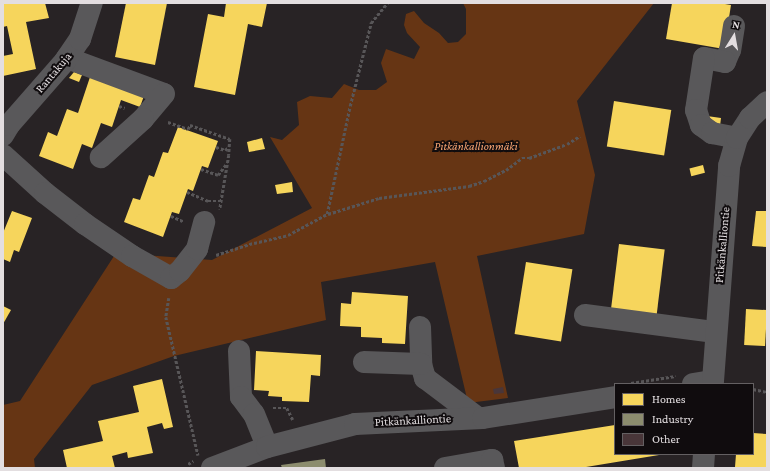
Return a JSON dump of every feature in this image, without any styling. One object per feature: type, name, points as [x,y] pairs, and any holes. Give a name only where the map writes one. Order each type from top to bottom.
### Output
[{"type":"street","name":"Rantakuja","points":[[3,135],[67,58],[80,40],[92,3]]},
{"type":"street","points":[[734,26],[730,50],[725,62],[704,58],[696,110],[701,125],[712,133],[737,138]]},
{"type":"street","points":[[67,58],[164,94],[147,114],[100,157]]},
{"type":"street","name":"Pitkänkalliontie","points":[[706,383],[716,332],[729,166],[737,138],[750,118],[767,102]]},
{"type":"street","points":[[3,155],[45,192],[85,224],[132,256],[171,278],[180,271],[197,249],[204,222]]},
{"type":"street","points":[[586,315],[716,332]]},
{"type":"street","points":[[420,327],[421,364],[425,378],[478,418]]},
{"type":"street","points":[[239,352],[241,397],[254,414],[267,447]]},
{"type":"street","points":[[364,362],[421,364]]},
{"type":"street","name":"Pitkänkalliontie","points":[[210,465],[267,447],[355,424],[478,418],[614,397]]},
{"type":"street","points":[[703,468],[704,455]]},
{"type":"street","points":[[445,468],[492,460],[494,468]]},
{"type":"path","points":[[327,214],[350,106],[371,23],[387,3]]},
{"type":"path","points":[[147,114],[188,130],[190,125],[230,139],[222,201],[217,219],[204,222],[186,222],[171,216]]},
{"type":"path","points":[[210,257],[254,243],[288,235],[327,214],[379,198],[469,186],[484,181],[506,170],[522,158],[529,158],[567,144],[580,136]]},
{"type":"path","points":[[216,147],[225,150],[230,147]]},
{"type":"path","points":[[201,169],[218,175],[228,162]]},
{"type":"path","points":[[187,192],[208,201],[222,201]]},
{"type":"path","points":[[171,278],[166,317],[210,465]]},
{"type":"path","points":[[754,389],[767,392]]},
{"type":"path","points":[[254,414],[269,408],[287,408],[293,421]]},
{"type":"green space","name":"Pitkänkallionmäki","points":[[463,3],[654,3],[577,101],[595,175],[584,234],[477,256],[508,398],[468,403],[435,262],[321,282],[326,320],[174,356],[92,385],[34,459],[35,468],[3,468],[3,405],[20,401],[116,253],[212,260],[312,208],[270,137],[282,140],[299,125],[297,102],[310,96],[332,98],[344,84],[359,90],[376,90],[387,82],[381,63],[386,49],[414,59],[420,47],[407,33],[404,25],[406,14],[414,11],[424,23],[439,33],[448,43],[458,42],[466,34],[466,9]]},
{"type":"building: Homes","points":[[3,3],[45,3],[49,18],[26,22],[36,69],[3,76],[3,56],[13,54],[7,26],[3,27]]},
{"type":"building: Homes","points":[[126,3],[167,3],[155,65],[115,57]]},
{"type":"building: Homes","points":[[226,3],[267,3],[262,27],[248,24],[235,95],[194,87],[208,14],[224,17]]},
{"type":"building: Homes","points":[[672,3],[719,3],[731,5],[724,49],[666,39]]},
{"type":"building: Homes","points":[[74,72],[82,75],[79,82],[69,78]]},
{"type":"building: Homes","points":[[91,74],[145,93],[140,107],[121,100],[112,127],[101,123],[92,148],[82,144],[73,169],[39,156],[48,132],[57,136],[67,109],[78,113]]},
{"type":"building: Homes","points":[[614,101],[671,110],[664,156],[607,146]]},
{"type":"building: Homes","points":[[707,116],[721,118],[720,126]]},
{"type":"building: Homes","points":[[178,127],[218,141],[208,168],[202,166],[193,191],[188,189],[179,214],[172,212],[163,237],[124,222],[133,198],[140,200],[149,175],[154,177],[163,152],[168,153]]},
{"type":"building: Homes","points":[[262,138],[265,149],[249,152],[247,142]]},
{"type":"building: Homes","points":[[703,165],[705,173],[691,176],[689,168]]},
{"type":"building: Homes","points":[[292,182],[293,192],[277,194],[275,185]]},
{"type":"building: Homes","points":[[12,211],[32,218],[19,252],[14,250],[10,262],[3,259],[3,233]]},
{"type":"building: Homes","points":[[756,211],[767,211],[767,247],[752,246]]},
{"type":"building: Homes","points":[[619,244],[665,250],[656,318],[611,312]]},
{"type":"building: Homes","points":[[526,262],[572,269],[561,341],[515,334]]},
{"type":"building: Homes","points":[[352,292],[408,296],[405,344],[382,343],[382,338],[361,337],[361,327],[340,326],[341,303],[351,304]]},
{"type":"building: Homes","points":[[3,306],[11,310],[3,324]]},
{"type":"building: Homes","points":[[746,309],[767,310],[765,346],[744,345]]},
{"type":"building: Homes","points":[[256,351],[321,355],[320,376],[311,375],[309,402],[282,401],[282,397],[268,396],[269,391],[254,390]]},
{"type":"building: Homes","points":[[162,379],[173,427],[164,429],[162,423],[147,427],[153,453],[128,458],[127,452],[112,456],[115,468],[67,468],[63,450],[103,441],[98,421],[139,412],[133,386]]},
{"type":"building: Homes","points":[[614,425],[614,455],[659,455],[580,468],[519,468],[514,441]]},
{"type":"building: Homes","points":[[754,433],[767,434],[767,468],[735,467],[736,455],[754,455]]},
{"type":"building: Industry","points":[[325,459],[326,468],[282,468],[281,465]]},
{"type":"building: Other","points":[[503,387],[504,393],[494,394],[493,389]]}]
